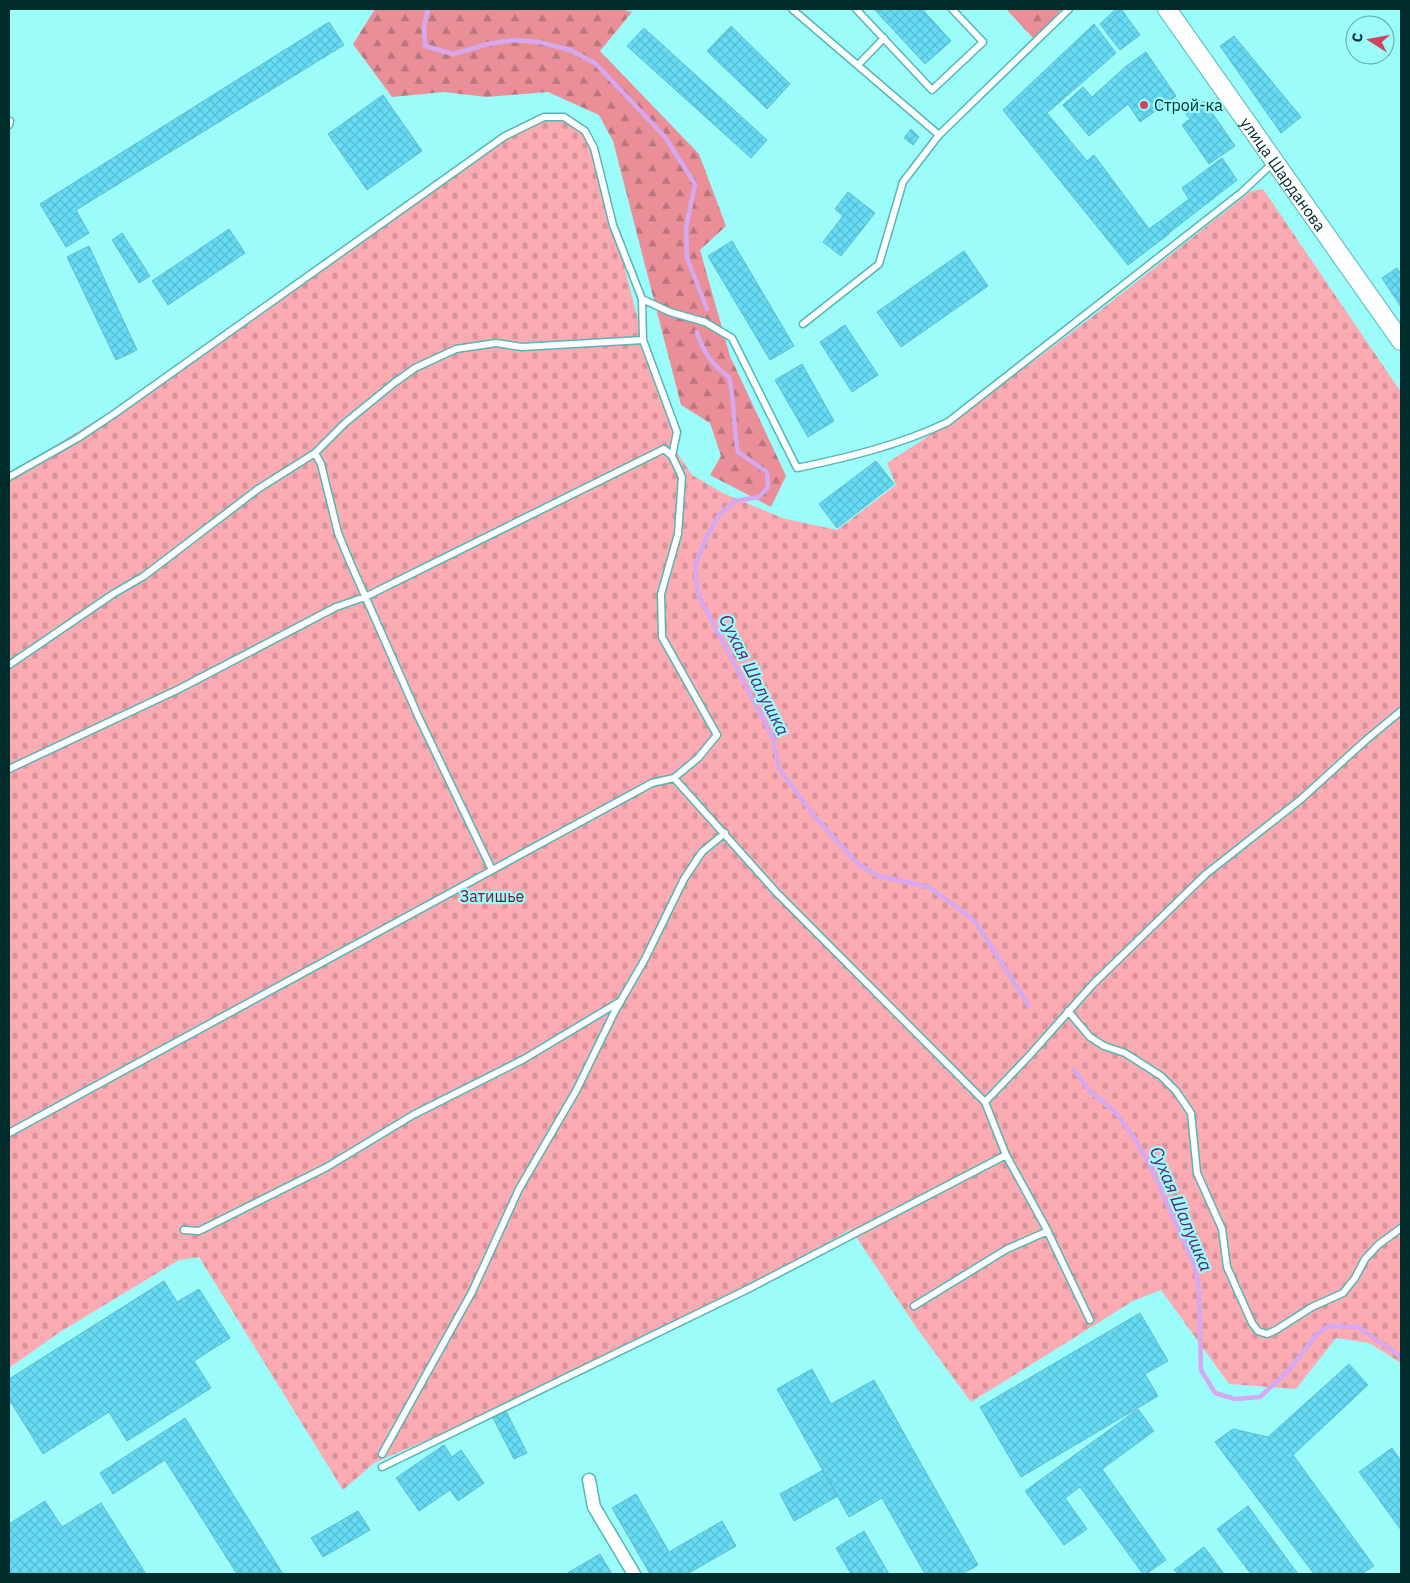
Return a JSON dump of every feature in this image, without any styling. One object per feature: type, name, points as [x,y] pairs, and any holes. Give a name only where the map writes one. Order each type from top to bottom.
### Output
[{"type":"main road","name":"улица Шарданова","points":[[1167,9],[1276,161],[1401,341]]},
{"type":"street","points":[[589,1480],[594,1508],[634,1574]]},
{"type":"lane","points":[[792,9],[939,135]]},
{"type":"lane","points":[[856,9],[932,90],[983,42],[952,9]]},
{"type":"lane","points":[[803,324],[879,264],[902,182],[939,135],[1069,9]]},
{"type":"lane","points":[[858,65],[884,38]]},
{"type":"lane","points":[[9,477],[78,438],[114,414],[505,136],[544,117],[564,117],[585,131],[594,148],[614,225],[642,299],[643,340],[677,432],[672,456]]},
{"type":"lane","points":[[642,299],[670,312],[705,322],[732,338],[797,468],[859,456],[918,436],[948,422],[1234,198],[1276,161]]},
{"type":"lane","points":[[9,666],[113,594],[144,576],[258,488],[315,453],[345,424],[394,383],[421,364],[456,349],[496,343],[522,347],[643,340]]},
{"type":"lane","points":[[9,769],[179,689],[336,608],[365,597],[664,449],[672,456],[682,477],[682,505],[678,534],[661,594],[662,637],[717,735],[698,758],[674,778],[652,783],[9,1133]]},
{"type":"lane","points":[[315,453],[326,482],[338,533],[365,597],[419,718],[492,870]]},
{"type":"lane","points":[[985,1102],[1093,984],[1206,874],[1300,800],[1401,711]]},
{"type":"lane","points":[[674,778],[776,892],[985,1102],[1006,1155],[1048,1231],[1090,1320]]},
{"type":"lane","points":[[382,1454],[472,1292],[519,1189],[576,1091],[621,1001],[645,959],[684,879],[702,852],[725,833]]},
{"type":"lane","points":[[184,1230],[199,1231],[327,1166],[413,1115],[524,1059],[621,1001]]},
{"type":"lane","points":[[1068,1011],[1090,1037],[1104,1046],[1125,1052],[1161,1076],[1176,1091],[1190,1113],[1196,1173],[1222,1229],[1227,1267],[1252,1323],[1258,1332],[1266,1334],[1276,1330],[1312,1307],[1343,1293],[1365,1259],[1378,1245],[1401,1228]]},
{"type":"lane","points":[[382,1467],[748,1288],[1006,1155]]},
{"type":"lane","points":[[914,1306],[1007,1249],[1048,1231]]},
{"type":"green space","points":[[375,9],[621,9],[632,12],[600,51],[699,154],[726,226],[700,250],[730,356],[786,476],[771,507],[710,475],[721,456],[710,423],[681,405],[613,141],[599,115],[548,92],[487,97],[444,92],[392,97],[353,44]]},
{"type":"green space","points":[[1006,9],[1062,9],[1034,39]]},
{"type":"green space","name":"Затишье","points":[[553,114],[572,118],[591,135],[603,167],[618,242],[637,316],[677,427],[675,450],[692,475],[723,493],[782,518],[837,530],[896,485],[887,463],[935,432],[1027,366],[1251,191],[1263,189],[1401,392],[1401,1363],[1369,1343],[1336,1338],[1296,1389],[1229,1384],[1161,1290],[1133,1301],[971,1402],[916,1327],[851,1229],[748,1289],[519,1402],[374,1463],[343,1490],[199,1257],[179,1260],[60,1332],[9,1368],[9,474],[116,408],[443,178],[539,116]]},
{"type":"building","points":[[874,9],[922,9],[951,41],[925,64]]},
{"type":"building","points":[[1116,9],[1121,9],[1140,35],[1120,50],[1100,24]]},
{"type":"building","points":[[329,22],[344,45],[76,210],[89,233],[66,247],[40,204]]},
{"type":"building","points":[[1094,24],[1116,53],[1047,113],[1087,161],[1094,155],[1149,229],[1160,221],[1169,234],[1128,265],[1003,110]]},
{"type":"building","points":[[731,26],[790,84],[767,109],[707,51]]},
{"type":"building","points":[[644,28],[767,140],[751,158],[627,46]]},
{"type":"building","points":[[1234,36],[1301,117],[1281,133],[1220,46]]},
{"type":"building","points":[[1146,52],[1176,96],[1140,122],[1128,104],[1089,136],[1063,105],[1083,87],[1092,97],[1125,67]]},
{"type":"building","points":[[383,95],[422,151],[367,190],[328,134]]},
{"type":"building","points":[[1204,101],[1235,146],[1209,164],[1182,125],[1190,119],[1186,114]]},
{"type":"building","points":[[911,129],[919,137],[913,145],[904,138]]},
{"type":"building","points":[[1222,158],[1237,180],[1169,233],[1160,221],[1189,199],[1182,188]]},
{"type":"building","points":[[848,192],[875,213],[841,256],[823,242],[843,216],[835,209]]},
{"type":"building","points":[[229,229],[245,253],[168,305],[152,281]]},
{"type":"building","points":[[122,233],[150,276],[139,283],[112,240]]},
{"type":"building","points":[[732,241],[794,346],[770,360],[708,256]]},
{"type":"building","points":[[89,246],[137,350],[116,360],[67,257]]},
{"type":"building","points":[[964,251],[988,286],[901,347],[877,312]]},
{"type":"building","points":[[1397,268],[1401,274],[1401,307],[1382,278]]},
{"type":"building","points":[[845,325],[878,375],[852,392],[820,342]]},
{"type":"building","points":[[802,364],[834,421],[808,437],[775,380]]},
{"type":"building","points":[[876,461],[894,484],[837,528],[819,504]]},
{"type":"building","points":[[164,1281],[177,1302],[199,1289],[230,1338],[194,1361],[211,1388],[127,1441],[109,1412],[43,1454],[9,1399],[9,1379]]},
{"type":"building","points":[[1140,1313],[1168,1361],[1145,1374],[1158,1396],[1021,1477],[980,1407]]},
{"type":"building","points":[[1349,1364],[1368,1385],[1293,1455],[1374,1566],[1361,1574],[1314,1574],[1215,1442],[1233,1429],[1268,1437]]},
{"type":"building","points":[[812,1369],[831,1404],[874,1380],[978,1565],[962,1574],[925,1574],[882,1498],[849,1517],[777,1389]]},
{"type":"building","points":[[1138,1409],[1154,1431],[1102,1469],[1166,1560],[1146,1574],[1143,1574],[1080,1487],[1065,1498],[1087,1529],[1064,1545],[1025,1491]]},
{"type":"building","points":[[506,1411],[527,1453],[514,1459],[493,1418]]},
{"type":"building","points":[[185,1418],[283,1574],[237,1574],[165,1460],[113,1494],[100,1473]]},
{"type":"building","points":[[444,1445],[452,1457],[461,1450],[484,1483],[458,1501],[450,1490],[419,1511],[396,1478]]},
{"type":"building","points":[[1392,1448],[1401,1461],[1401,1530],[1359,1472]]},
{"type":"building","points":[[823,1470],[838,1496],[794,1521],[780,1494]]},
{"type":"building","points":[[636,1494],[669,1552],[722,1521],[736,1546],[687,1574],[650,1574],[612,1508]]},
{"type":"building","points":[[45,1501],[62,1527],[101,1503],[146,1574],[9,1574],[9,1524]]},
{"type":"building","points":[[1248,1506],[1298,1574],[1251,1574],[1217,1529]]},
{"type":"building","points":[[358,1511],[370,1530],[323,1557],[311,1538]]},
{"type":"building","points":[[864,1531],[889,1574],[851,1574],[836,1548]]},
{"type":"building","points":[[1204,1547],[1224,1574],[1178,1574],[1174,1570]]},
{"type":"building","points":[[600,1554],[612,1574],[566,1574]]},
{"type":"waterway","name":"Сухая Шалушка","points":[[428,9],[424,27],[425,46],[453,54],[488,44],[513,40],[539,42],[570,50],[595,63],[665,137],[695,184],[686,228],[687,258],[707,309]]},
{"type":"waterway","name":"Сухая Шалушка","points":[[697,332],[709,358],[729,377],[738,452],[767,472],[768,487],[759,497],[735,501],[720,514],[708,534],[695,565],[698,594],[773,738],[779,769],[816,818],[858,864],[878,876],[929,887],[975,921],[1029,1006]]},
{"type":"waterway","name":"Сухая Шалушка","points":[[1074,1070],[1090,1091],[1116,1113],[1135,1139],[1150,1165],[1195,1267],[1199,1290],[1201,1370],[1215,1393],[1235,1399],[1260,1397],[1289,1370],[1318,1333],[1329,1326],[1358,1327],[1401,1357]]},
{"type":"place","name":"Строй-ка","points":[[1144,105]]}]
